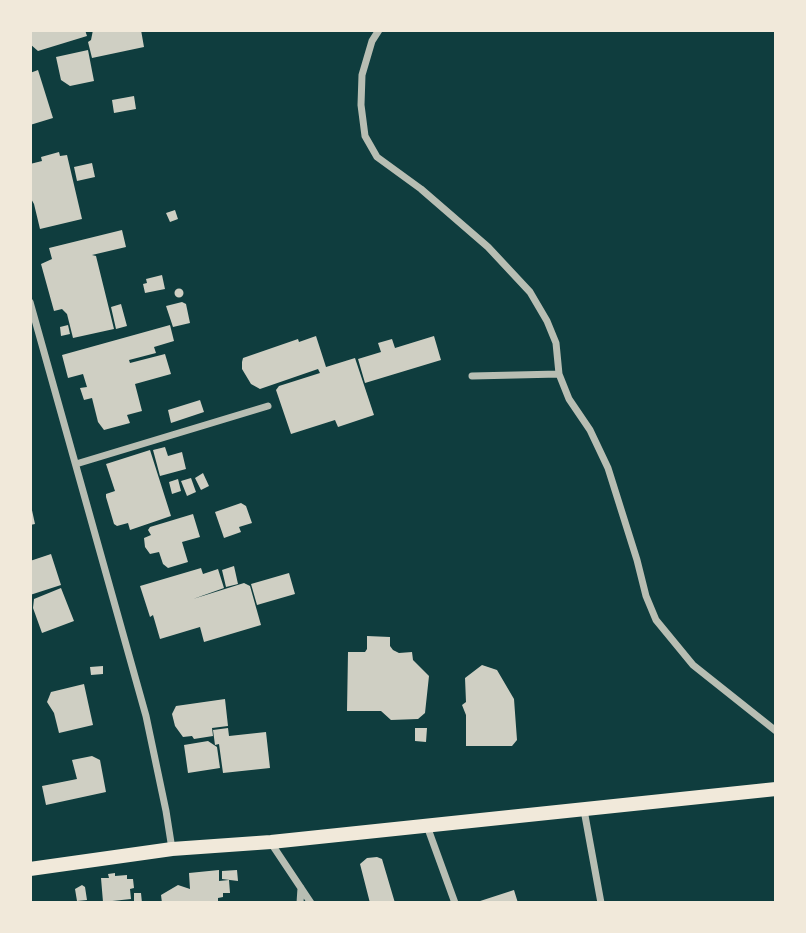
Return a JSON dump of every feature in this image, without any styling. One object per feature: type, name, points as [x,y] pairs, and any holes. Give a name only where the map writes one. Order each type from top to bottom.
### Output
[{"type":"main road","points":[[30,869],[172,849],[271,842],[776,789]]},
{"type":"street","points":[[379,30],[372,41],[362,75],[361,105],[365,136],[377,158],[421,189],[488,247],[530,292],[556,343],[559,374],[569,399],[590,430],[608,468],[646,596],[656,620],[693,665],[776,731]]},
{"type":"street","points":[[30,302],[146,716],[172,849]]},
{"type":"street","points":[[472,376],[559,374]]},
{"type":"street","points":[[76,464],[268,406]]},
{"type":"street","points":[[584,810],[601,903]]},
{"type":"street","points":[[427,826],[454,903]]},
{"type":"street","points":[[271,842],[311,903]]},
{"type":"street","points":[[300,903],[301,887]]},
{"type":"building","points":[[30,30],[85,30],[87,36],[38,51],[30,44]]},
{"type":"building","points":[[93,30],[141,30],[144,47],[92,58],[88,42]]},
{"type":"building","points":[[88,50],[94,81],[70,86],[61,80],[56,57]]},
{"type":"building","points":[[38,70],[53,118],[30,125],[30,73]]},
{"type":"building","points":[[134,96],[136,109],[114,113],[112,100]]},
{"type":"building","points":[[59,152],[60,156],[67,155],[82,219],[40,229],[30,197],[30,164],[42,161],[41,157]]},
{"type":"building","points":[[92,163],[95,177],[77,181],[74,167]]},
{"type":"building","points":[[175,210],[178,219],[170,222],[166,213]]},
{"type":"building","points":[[122,230],[126,247],[92,255],[96,256],[114,329],[73,338],[67,314],[62,309],[54,311],[41,264],[52,259],[49,248]]},
{"type":"building","points":[[162,275],[165,289],[145,293],[143,284],[147,283],[146,279]]},
{"type":"building","points":[[179,288],[184,293],[179,298],[174,293]]},
{"type":"building","points":[[182,302],[186,304],[190,323],[173,327],[166,306]]},
{"type":"building","points":[[121,304],[127,326],[116,329],[111,307]]},
{"type":"building","points":[[68,325],[70,334],[61,336],[60,327]]},
{"type":"building","points":[[170,325],[174,341],[154,347],[156,353],[129,360],[130,363],[165,354],[171,374],[135,384],[142,411],[127,415],[130,423],[104,430],[98,422],[92,398],[84,400],[80,388],[87,387],[83,374],[68,378],[62,355]]},
{"type":"building","points":[[316,336],[326,367],[355,358],[374,415],[338,427],[335,420],[291,434],[276,390],[279,386],[320,373],[318,369],[260,389],[251,384],[242,369],[243,358],[298,339],[299,342]]},
{"type":"building","points":[[434,336],[441,360],[365,383],[358,359],[381,352],[378,343],[392,339],[395,348]]},
{"type":"building","points":[[200,400],[204,412],[171,423],[168,410]]},
{"type":"building","points":[[165,447],[168,456],[182,452],[186,469],[160,476],[153,450]]},
{"type":"building","points":[[150,450],[171,516],[130,530],[128,523],[117,526],[106,497],[106,494],[115,491],[106,464]]},
{"type":"building","points":[[203,473],[209,486],[201,490],[195,478]]},
{"type":"building","points":[[191,478],[196,492],[187,496],[181,481]]},
{"type":"building","points":[[178,479],[181,491],[172,494],[169,482]]},
{"type":"building","points":[[30,501],[35,524],[30,525]]},
{"type":"building","points":[[241,503],[246,506],[252,523],[239,527],[241,532],[224,538],[215,512]]},
{"type":"building","points":[[193,514],[200,537],[182,542],[188,562],[168,568],[163,564],[159,552],[150,554],[145,547],[144,538],[151,535],[148,530],[150,527]]},
{"type":"building","points":[[51,554],[61,585],[30,595],[30,561]]},
{"type":"building","points":[[234,566],[238,584],[226,587],[222,570]]},
{"type":"building","points":[[201,568],[203,574],[218,569],[224,588],[193,599],[244,583],[250,586],[261,625],[204,642],[200,627],[160,639],[140,586]]},
{"type":"building","points":[[289,573],[295,594],[257,605],[251,584]]},
{"type":"building","points":[[61,588],[74,621],[42,633],[33,608],[34,599]]},
{"type":"building","points":[[367,636],[390,637],[393,650],[399,653],[412,652],[413,660],[429,676],[425,713],[418,719],[391,720],[381,711],[347,711],[348,652],[365,652]]},
{"type":"building","points":[[482,665],[497,670],[514,699],[517,740],[512,746],[466,746],[466,715],[462,705],[466,702],[465,678]]},
{"type":"building","points":[[103,666],[103,674],[91,675],[90,667]]},
{"type":"building","points":[[84,684],[93,725],[59,733],[54,713],[47,702],[51,692]]},
{"type":"building","points":[[225,699],[228,726],[212,728],[213,736],[194,739],[192,736],[183,737],[175,726],[172,714],[176,706]]},
{"type":"building","points":[[228,728],[229,736],[266,732],[270,768],[223,773],[219,744],[215,745],[213,730]]},
{"type":"building","points":[[415,728],[427,728],[426,742],[415,741]]},
{"type":"building","points":[[208,741],[217,747],[220,768],[188,773],[184,745]]},
{"type":"building","points":[[92,756],[100,760],[106,792],[46,805],[42,786],[77,779],[72,760]]},
{"type":"building","points":[[367,858],[382,859],[395,903],[370,903],[360,864]]},
{"type":"building","points":[[219,870],[219,881],[229,880],[230,893],[223,893],[223,897],[218,898],[218,903],[162,903],[161,895],[178,885],[190,889],[189,873]]},
{"type":"building","points":[[237,870],[238,881],[222,879],[222,871]]},
{"type":"building","points":[[115,873],[115,876],[127,875],[127,879],[133,879],[131,899],[103,902],[101,878],[109,878],[108,874]]},
{"type":"building","points":[[82,885],[85,887],[87,900],[77,901],[75,889]]},
{"type":"building","points":[[514,890],[518,903],[474,903]]},
{"type":"building","points":[[134,893],[141,893],[142,903],[134,903]]}]
